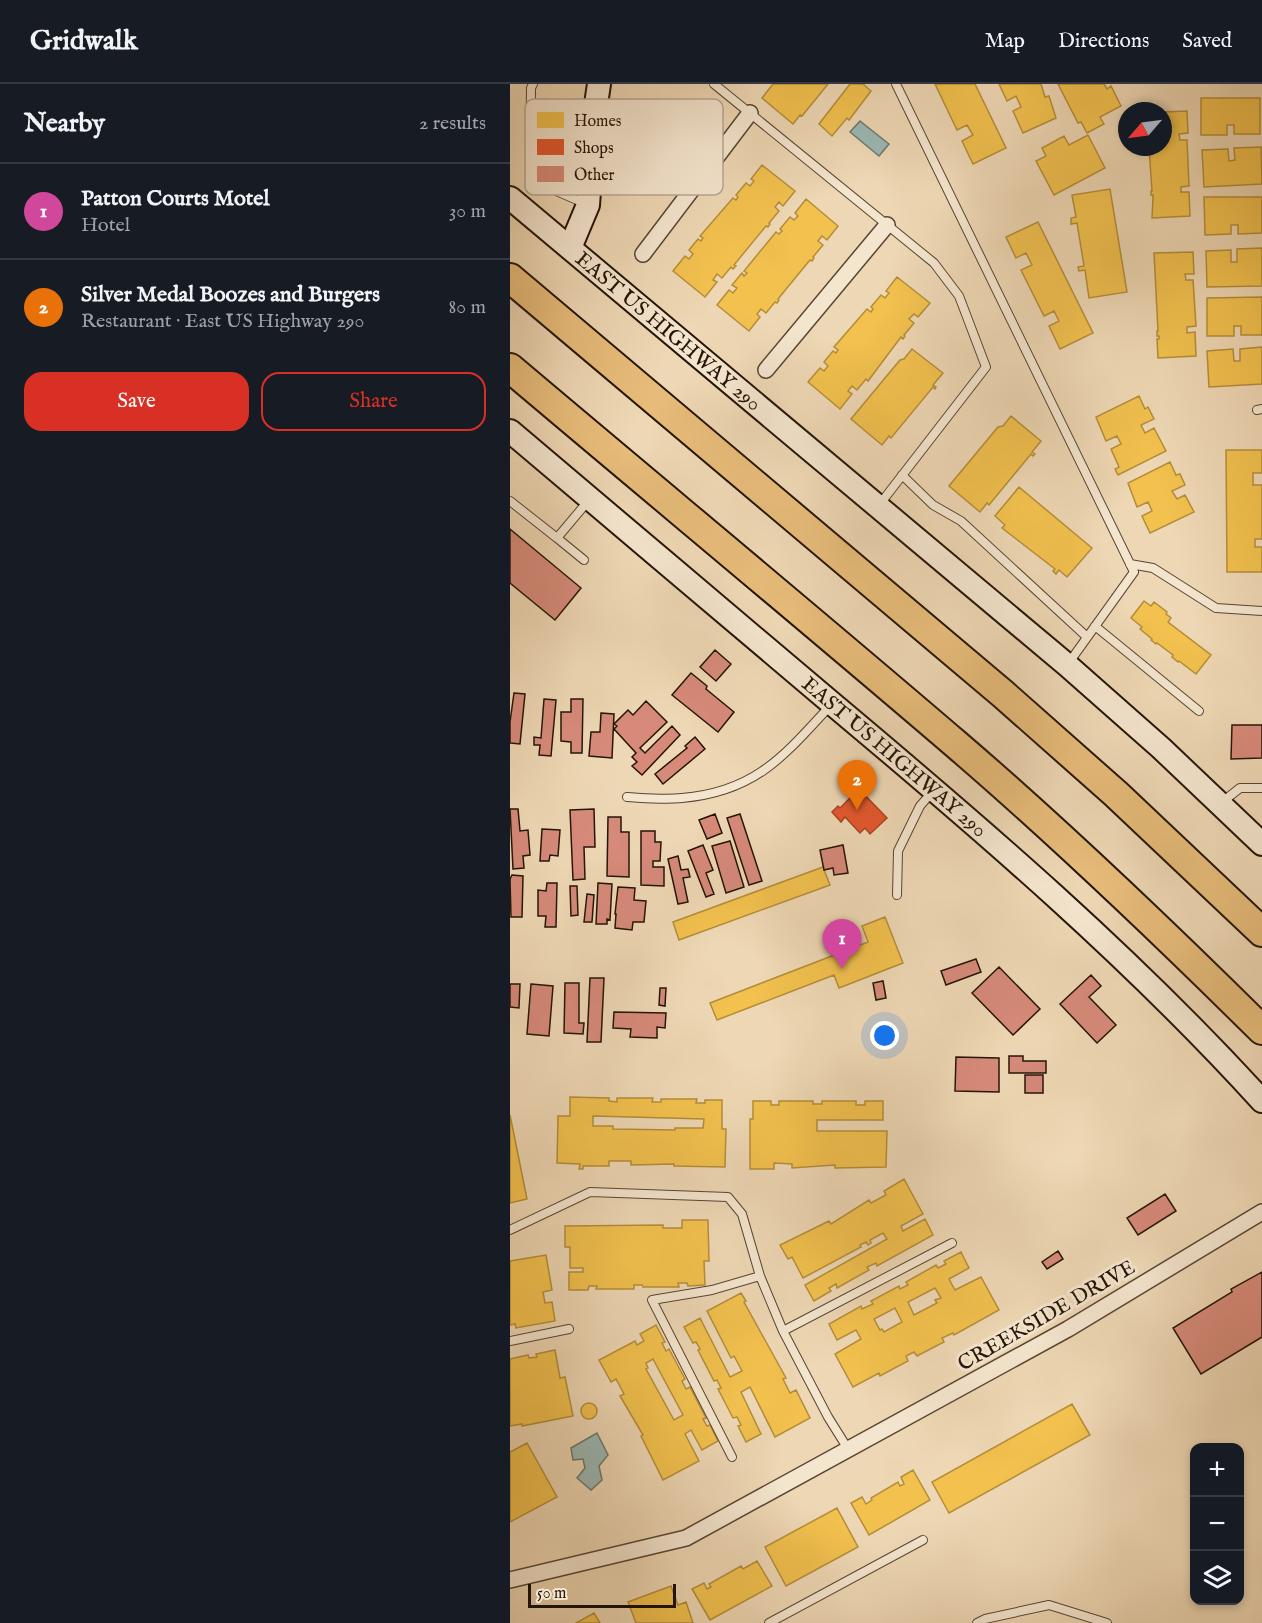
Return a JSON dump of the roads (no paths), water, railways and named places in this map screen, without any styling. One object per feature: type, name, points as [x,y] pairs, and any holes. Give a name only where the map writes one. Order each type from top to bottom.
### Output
[{"type":"highway","points":[[510,278],[1003,694],[1116,794],[1262,932]]},
{"type":"highway","points":[[510,368],[958,746],[1070,845],[1262,1030]]},
{"type":"main road","points":[[597,99],[599,84]]},
{"type":"main road","points":[[570,248],[588,205],[589,195]]},
{"type":"main road","name":"EAST US HIGHWAY 290","points":[[510,198],[1067,665],[1161,748],[1262,844]]},
{"type":"main road","name":"EAST US HIGHWAY 290","points":[[510,431],[934,790],[1137,972],[1262,1101]]},
{"type":"street","points":[[723,149],[750,113]]},
{"type":"street","points":[[643,254],[688,195]]},
{"type":"street","points":[[766,370],[887,225]]},
{"type":"street","name":"CREEKSIDE DRIVE","points":[[510,1580],[686,1538],[1068,1329],[1262,1212]]},
{"type":"lane","points":[[531,99],[533,84]]},
{"type":"lane","points":[[896,84],[1134,572],[1067,665]]},
{"type":"lane","points":[[717,85],[934,263],[959,296],[986,367],[878,506]]},
{"type":"lane","points":[[564,195],[588,205]]},
{"type":"lane","points":[[902,475],[933,505],[961,521],[1087,637]]},
{"type":"lane","points":[[557,538],[590,499]]},
{"type":"lane","points":[[510,501],[584,560]]},
{"type":"lane","points":[[1130,564],[1153,568],[1216,608],[1262,611]]},
{"type":"lane","points":[[1095,626],[1199,711]]},
{"type":"lane","points":[[627,797],[681,798],[715,793],[741,784],[762,773],[793,746],[832,704]]},
{"type":"lane","points":[[1220,803],[1240,788],[1262,788]]},
{"type":"lane","points":[[897,895],[898,851],[920,807],[934,790]]},
{"type":"lane","points":[[510,1230],[590,1192],[728,1197],[742,1214],[760,1276],[783,1331],[828,1417],[848,1449]]},
{"type":"lane","points":[[783,1331],[952,1243]]},
{"type":"lane","points":[[732,1457],[652,1300],[712,1290],[760,1276]]},
{"type":"lane","points":[[510,1341],[569,1329]]},
{"type":"lane","points":[[769,1623],[923,1540]]},
{"type":"lane","points":[[977,1623],[985,1619],[1049,1605],[1107,1623]]},
{"type":"water","points":[[860,121],[889,144],[879,156],[850,132]]},
{"type":"water","points":[[597,1433],[608,1455],[599,1466],[602,1480],[591,1490],[577,1478],[585,1468],[583,1459],[573,1460],[571,1448]]},
{"type":"place","name":"Silver Medal Boozes and Burgers","points":[[857,810]]},
{"type":"place","name":"Patton Courts Motel","points":[[842,969]]}]
